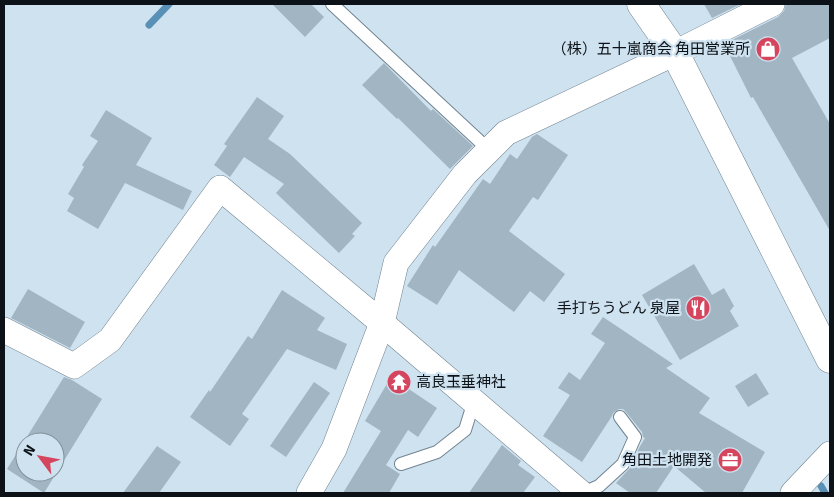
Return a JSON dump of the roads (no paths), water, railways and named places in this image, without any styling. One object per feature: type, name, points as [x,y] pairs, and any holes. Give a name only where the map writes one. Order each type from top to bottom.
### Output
[{"type":"street","points":[[641,4],[675,53],[830,359]]},
{"type":"street","points":[[309,493],[334,449],[382,323],[396,263],[465,174],[506,133],[675,53],[772,4]]},
{"type":"street","points":[[4,330],[74,366],[110,340],[220,188],[582,493]]},
{"type":"street","points":[[793,493],[830,454]]},
{"type":"lane","points":[[332,4],[489,150]]},
{"type":"lane","points":[[401,464],[437,452],[465,430],[474,401]]},
{"type":"lane","points":[[582,493],[599,486],[622,464],[634,437],[620,418]]},
{"type":"waterway","points":[[149,25],[169,4]]},
{"type":"waterway","points":[[821,486],[825,493]]},
{"type":"place","name":"（株）五十嵐商会 角田営業所","points":[[768,49]]},
{"type":"place","name":"手打ちうどん 泉屋","points":[[698,308]]},
{"type":"place","name":"高良玉垂神社","points":[[399,382]]},
{"type":"place","name":"角田土地開発","points":[[730,460]]}]
